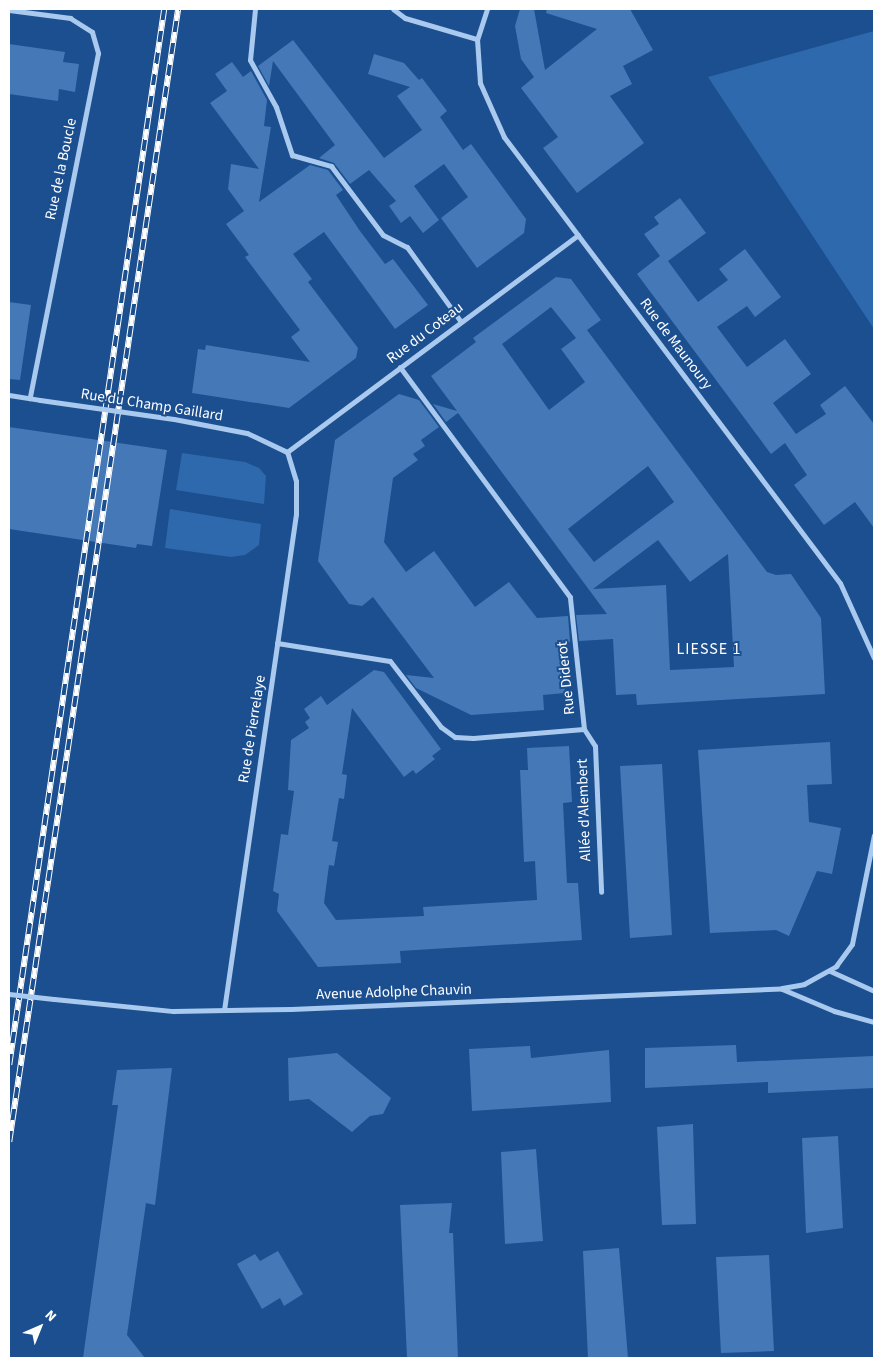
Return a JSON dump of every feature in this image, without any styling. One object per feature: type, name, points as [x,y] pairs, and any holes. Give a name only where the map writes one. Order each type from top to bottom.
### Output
[{"type":"street","points":[[255,9],[250,60],[276,107],[292,155],[331,166],[383,235],[407,247],[461,322]]},
{"type":"street","points":[[394,9],[406,18],[477,39],[487,9]]},
{"type":"street","name":"Rue de la Boucle","points":[[9,10],[70,18],[92,32],[98,53],[30,398]]},
{"type":"street","name":"Rue de Maunoury","points":[[477,39],[480,83],[504,137],[840,582],[874,658]]},
{"type":"street","name":"Rue du Coteau","points":[[287,452],[578,235]]},
{"type":"street","name":"Rue Diderot","points":[[277,643],[390,661],[441,727],[456,737],[584,729],[570,597],[400,367]]},
{"type":"street","name":"Rue du Champ Gaillard","points":[[9,396],[174,419],[248,432],[287,452]]},
{"type":"street","name":"Rue de Pierrelaye","points":[[224,1010],[296,514],[296,481],[287,452]]},
{"type":"street","name":"Allée d'Alembert","points":[[584,729],[595,746],[601,892]]},
{"type":"street","points":[[782,988],[816,981],[830,971],[852,944],[874,835]]},
{"type":"street","points":[[830,971],[874,991]]},
{"type":"street","points":[[782,988],[834,1011],[874,1022]]},
{"type":"street","name":"Avenue Adolphe Chauvin","points":[[9,994],[173,1011],[782,988]]},
{"type":"shaded area","points":[[874,31],[874,329],[708,77]]},
{"type":"shaded area","points":[[182,453],[245,462],[259,468],[266,476],[264,504],[176,490]]},
{"type":"shaded area","points":[[170,509],[261,524],[259,545],[245,555],[231,557],[165,548]]},
{"type":"building","points":[[520,9],[534,9],[545,70],[597,29],[546,13],[547,9],[630,9],[653,50],[623,66],[632,84],[610,96],[644,143],[577,193],[543,148],[558,137],[521,88],[534,77],[521,59],[515,26]]},
{"type":"building","points":[[293,40],[384,158],[422,130],[397,96],[410,87],[368,74],[374,54],[404,63],[419,80],[422,78],[447,111],[440,117],[463,150],[471,144],[526,219],[524,233],[477,268],[441,218],[468,197],[444,164],[414,186],[439,220],[423,233],[410,216],[401,223],[389,206],[396,201],[369,170],[350,184],[334,163],[319,158],[335,145],[273,61],[269,86],[258,66]]},
{"type":"building","points":[[9,44],[65,52],[63,62],[79,64],[75,92],[59,89],[58,101],[9,94]]},
{"type":"building","points":[[232,62],[243,77],[251,71],[267,100],[264,126],[271,127],[259,202],[310,165],[328,170],[343,190],[336,195],[360,231],[385,264],[393,259],[428,305],[395,329],[324,232],[293,254],[312,279],[308,282],[358,348],[356,358],[289,408],[192,393],[198,349],[205,350],[206,345],[310,362],[291,337],[300,330],[245,257],[249,255],[226,224],[244,211],[228,189],[231,164],[259,169],[210,103],[227,91],[215,74]]},
{"type":"building","points":[[680,198],[706,233],[668,261],[698,302],[728,280],[719,269],[745,249],[781,297],[755,317],[747,306],[717,327],[747,367],[785,339],[811,374],[773,403],[796,434],[826,414],[820,405],[845,386],[874,424],[874,528],[855,502],[824,525],[794,485],[807,475],[785,443],[771,454],[637,274],[660,256],[644,234],[659,224],[654,217]]},
{"type":"building","points":[[556,277],[571,279],[601,320],[587,330],[767,572],[776,575],[791,574],[821,618],[825,694],[637,705],[636,694],[616,695],[613,639],[579,641],[576,615],[607,614],[458,413],[446,422],[433,404],[457,411],[431,376],[476,342],[473,338]],"holes":[[[551,307],[576,338],[561,349],[585,382],[549,410],[502,344]],[[648,466],[674,502],[594,562],[568,529]],[[658,540],[690,582],[728,554],[734,667],[670,670],[666,585],[593,589]]]},
{"type":"building","points":[[9,302],[31,305],[20,380],[9,379]]},
{"type":"building","points":[[399,394],[419,400],[439,427],[421,440],[425,446],[413,454],[418,460],[393,478],[384,542],[406,572],[434,551],[475,607],[509,582],[537,618],[568,616],[570,642],[563,642],[565,693],[543,695],[544,710],[471,715],[416,688],[406,675],[434,678],[373,597],[362,606],[349,604],[318,561],[335,440]]},
{"type":"building","points":[[9,427],[167,450],[152,546],[137,544],[136,548],[9,529]]},
{"type":"building","points":[[374,670],[384,672],[441,749],[432,756],[435,759],[416,774],[413,770],[404,777],[352,708],[342,774],[347,775],[344,799],[339,798],[332,841],[338,842],[334,866],[329,865],[324,903],[336,920],[424,916],[423,907],[537,900],[535,861],[524,862],[520,770],[528,770],[527,748],[569,746],[572,802],[563,803],[567,883],[578,883],[582,940],[400,951],[401,963],[318,967],[277,911],[279,894],[273,891],[281,834],[288,835],[294,791],[288,790],[291,740],[309,728],[305,722],[310,718],[304,709],[321,696],[327,705]]},
{"type":"building","points":[[830,742],[832,784],[807,785],[809,822],[841,828],[832,874],[817,871],[789,936],[776,930],[710,933],[698,750]]},
{"type":"building","points":[[662,764],[672,935],[630,938],[620,766]]},
{"type":"building","points":[[736,1045],[737,1062],[874,1056],[874,1088],[768,1093],[768,1082],[645,1088],[645,1048]]},
{"type":"building","points":[[530,1046],[531,1058],[609,1050],[611,1102],[472,1111],[469,1049]]},
{"type":"building","points":[[337,1053],[391,1098],[383,1114],[370,1116],[352,1132],[309,1099],[289,1101],[288,1058]]},
{"type":"building","points":[[172,1068],[155,1205],[146,1203],[127,1335],[145,1358],[83,1358],[118,1105],[112,1105],[117,1070]]},
{"type":"building","points":[[693,1124],[696,1224],[662,1225],[657,1127]]},
{"type":"building","points":[[838,1136],[843,1228],[806,1233],[802,1138]]},
{"type":"building","points":[[536,1149],[543,1241],[505,1244],[501,1152]]},
{"type":"building","points":[[452,1203],[449,1233],[453,1233],[458,1358],[407,1358],[400,1205]]},
{"type":"building","points":[[619,1248],[628,1358],[588,1358],[583,1251]]},
{"type":"building","points":[[278,1251],[303,1294],[284,1306],[280,1298],[262,1309],[237,1264],[255,1254],[260,1261]]},
{"type":"building","points":[[769,1255],[774,1351],[721,1353],[716,1257]]},
{"type":"railway","points":[[9,1065],[164,9]]},
{"type":"railway","points":[[9,1142],[178,9]]},
{"type":"district","name":"LIESSE 1","points":[[709,649]]}]
